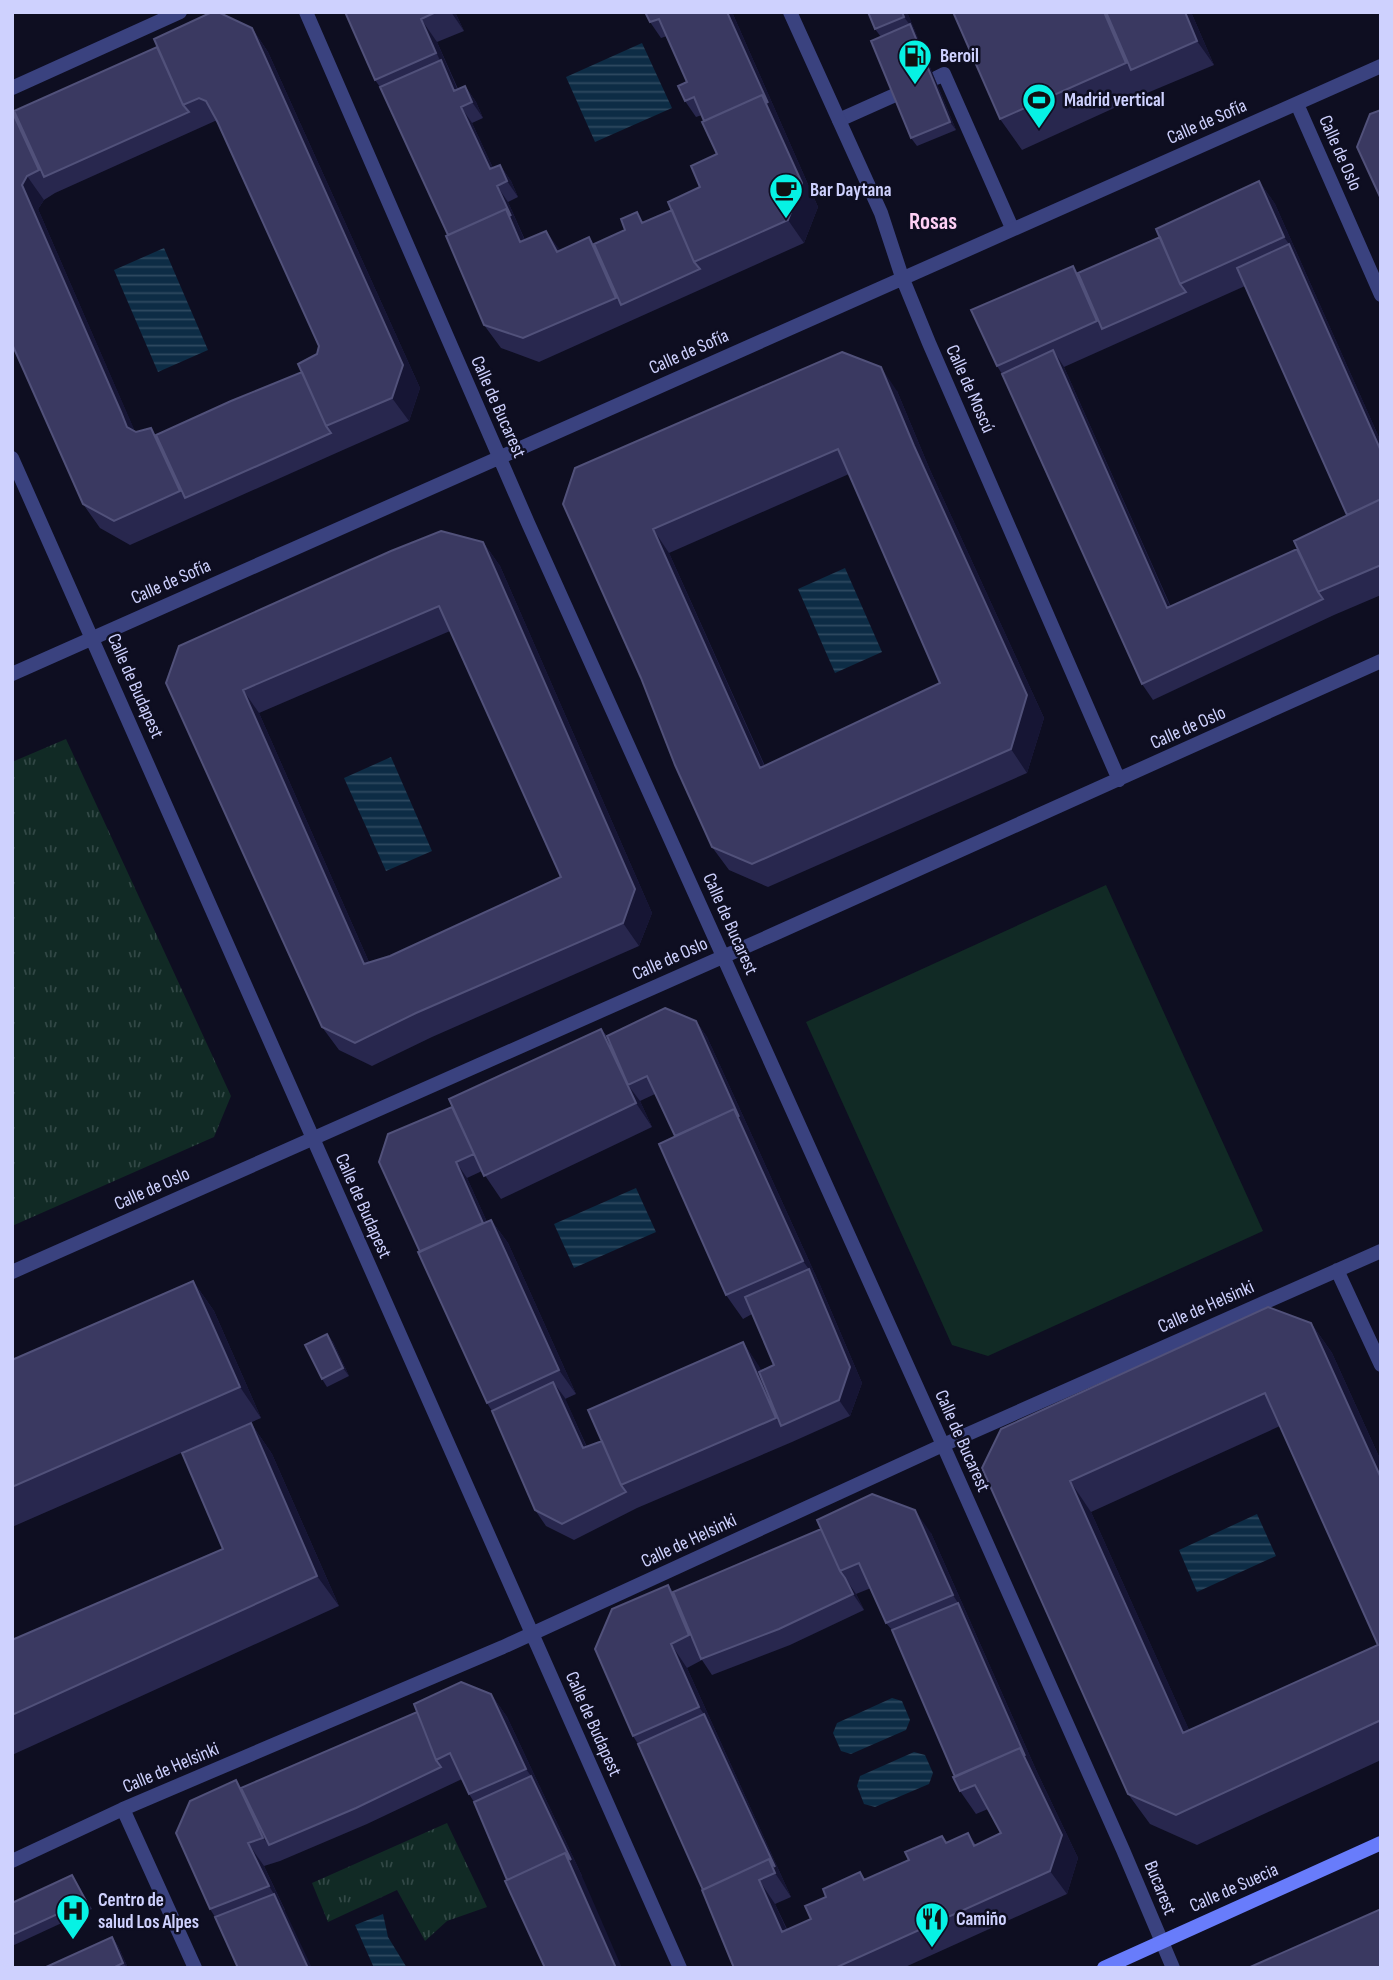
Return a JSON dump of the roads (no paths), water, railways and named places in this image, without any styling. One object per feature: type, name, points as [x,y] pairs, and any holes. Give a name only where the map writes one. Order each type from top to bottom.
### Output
[{"type":"street","points":[[12,88],[180,12]]},
{"type":"street","name":"Calle de Bucarest","points":[[306,12],[500,458],[1123,1850]]},
{"type":"street","name":"Calle de Moscú","points":[[790,12],[881,213],[902,277],[1119,780]]},
{"type":"street","name":"Calle de Sofía","points":[[12,674],[1381,66]]},
{"type":"street","points":[[936,78],[944,74],[1012,228]]},
{"type":"street","points":[[839,120],[895,95]]},
{"type":"street","name":"Calle de Oslo","points":[[1297,104],[1381,295]]},
{"type":"street","name":"Calle de Budapest","points":[[12,458],[680,1968]]},
{"type":"street","name":"Calle de Oslo","points":[[12,1272],[1381,661]]},
{"type":"street","name":"Calle de Helsinki","points":[[12,1861],[123,1809],[532,1634],[943,1445],[1381,1251]]},
{"type":"street","points":[[1337,1270],[1381,1365]]},
{"type":"street","points":[[123,1809],[195,1968]]},
{"type":"street","name":"Calle de Suecia","points":[[1104,1968],[1381,1843]]},
{"type":"street","name":"Bucarest","points":[[1123,1850],[1161,1942]]},
{"type":"street","points":[[1161,1942],[1173,1968]]},
{"type":"water","points":[[642,43],[672,108],[595,142],[566,77]]},
{"type":"water","points":[[164,248],[208,350],[158,372],[114,270]]},
{"type":"water","points":[[845,568],[882,652],[835,673],[798,589]]},
{"type":"water","points":[[391,757],[432,851],[386,871],[344,778]]},
{"type":"water","points":[[636,1188],[656,1232],[574,1268],[554,1224]]},
{"type":"water","points":[[1257,1514],[1276,1556],[1197,1592],[1179,1550]]},
{"type":"water","points":[[892,1698],[902,1701],[910,1720],[906,1730],[851,1754],[841,1751],[833,1733],[837,1723]]},
{"type":"water","points":[[914,1752],[925,1755],[933,1773],[929,1784],[875,1807],[864,1804],[857,1786],[860,1776]]},
{"type":"water","points":[[383,1914],[388,1937],[407,1968],[374,1968],[355,1925]]},
{"type":"place","name":"Beroil","points":[[915,86]]},
{"type":"place","name":"Madrid vertical","points":[[1039,130]]},
{"type":"place","name":"Bar Daytana","points":[[786,220]]},
{"type":"place","name":"Centro de salud Los Alpes","points":[[73,1941]]},
{"type":"place","name":"Camiño","points":[[932,1949]]},
{"type":"district","name":"Rosas","points":[[933,222]]}]
